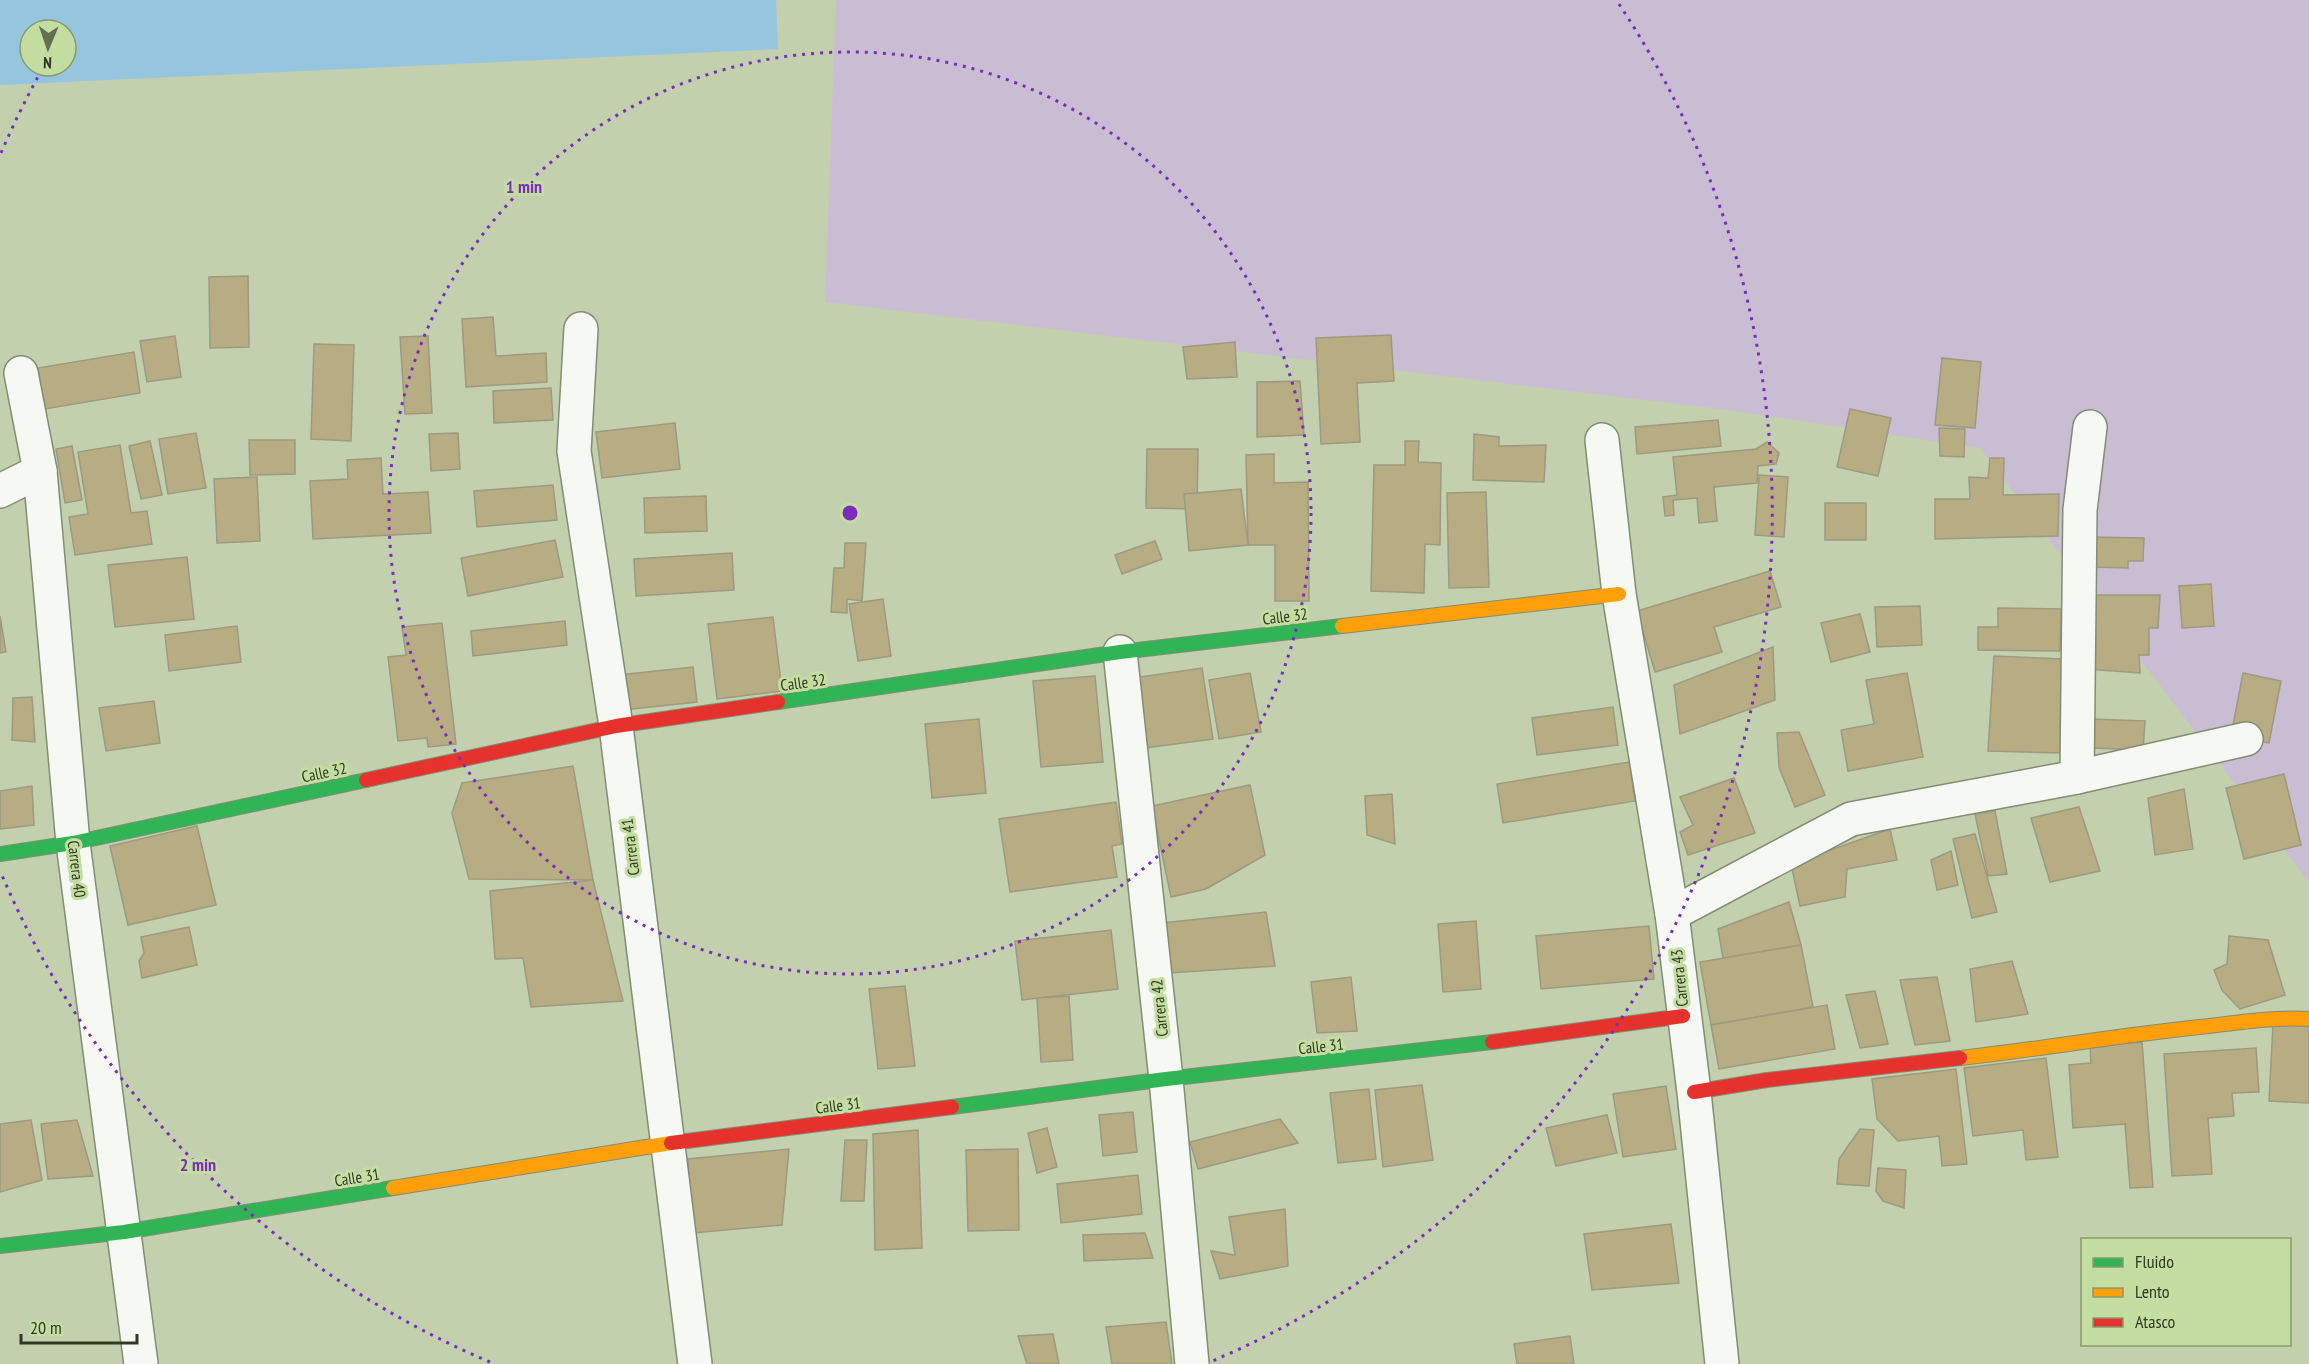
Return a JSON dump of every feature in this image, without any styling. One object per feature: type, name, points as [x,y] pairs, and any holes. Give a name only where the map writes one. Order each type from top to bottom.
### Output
[{"type":"street","name":"Carrera 41","points":[[581,329],[574,452],[616,726],[694,1364]]},
{"type":"street","name":"Carrera 40","points":[[21,373],[40,471],[74,843],[141,1364]]},
{"type":"street","points":[[2077,777],[2080,510],[2090,427]]},
{"type":"street","name":"Carrera 43","points":[[1602,440],[1619,594],[1672,914],[1694,1092],[1722,1364]]},
{"type":"street","points":[[0,491],[40,471]]},
{"type":"street","name":"Calle 32","points":[[0,854],[74,843],[616,726],[1120,652],[1619,594]]},
{"type":"street","name":"Carrera 42","points":[[1120,652],[1166,1079],[1192,1364]]},
{"type":"street","points":[[1672,914],[1851,819],[2077,777],[2246,739]]},
{"type":"street","name":"Calle 31","points":[[0,1246],[124,1232],[666,1144],[1166,1079],[1424,1051],[1683,1016]]},
{"type":"street","points":[[1694,1092],[1767,1080],[2032,1050],[2166,1030],[2288,1018],[2309,1019]]},
{"type":"shaded area","points":[[836,0],[2309,0],[2309,882],[1980,448],[1721,409],[825,302]]},
{"type":"water","points":[[0,0],[776,0],[778,49],[0,85]]},
{"type":"building","points":[[248,276],[249,347],[210,348],[209,277]]},
{"type":"building","points":[[493,317],[496,356],[546,353],[547,382],[466,387],[462,319]]},
{"type":"building","points":[[1391,335],[1394,381],[1357,383],[1360,442],[1321,444],[1316,338]]},
{"type":"building","points":[[175,336],[181,377],[147,382],[140,341]]},
{"type":"building","points":[[428,336],[432,413],[405,414],[400,337]]},
{"type":"building","points":[[1235,342],[1237,377],[1187,379],[1183,347]]},
{"type":"building","points":[[314,344],[354,345],[351,441],[311,439]]},
{"type":"building","points":[[134,352],[140,393],[45,409],[38,368]]},
{"type":"building","points":[[1942,358],[1981,362],[1975,428],[1935,425]]},
{"type":"building","points":[[1300,381],[1304,435],[1257,437],[1257,382]]},
{"type":"building","points":[[551,388],[553,420],[494,423],[493,391]]},
{"type":"building","points":[[1850,409],[1891,418],[1878,476],[1837,467]]},
{"type":"building","points":[[1718,420],[1721,446],[1637,454],[1635,427]]},
{"type":"building","points":[[675,423],[680,469],[602,478],[596,432]]},
{"type":"building","points":[[1939,428],[1965,429],[1964,457],[1940,456]]},
{"type":"building","points":[[196,433],[206,488],[168,494],[159,439]]},
{"type":"building","points":[[458,433],[460,469],[431,471],[429,434]]},
{"type":"building","points":[[1474,434],[1499,437],[1499,446],[1546,445],[1544,482],[1473,480]]},
{"type":"building","points":[[249,440],[295,440],[295,474],[250,475]]},
{"type":"building","points":[[150,441],[162,495],[141,499],[129,446]]},
{"type":"building","points":[[1405,441],[1419,441],[1418,462],[1441,463],[1440,545],[1425,544],[1424,593],[1371,591],[1374,465],[1405,465]]},
{"type":"building","points":[[1767,442],[1779,453],[1776,464],[1758,466],[1757,483],[1714,487],[1717,521],[1699,523],[1697,498],[1673,500],[1674,515],[1665,516],[1663,497],[1677,495],[1673,457],[1756,449]]},
{"type":"building","points":[[120,445],[131,513],[147,511],[152,544],[75,555],[69,517],[88,514],[78,452]]},
{"type":"building","points":[[72,446],[82,500],[65,503],[56,449]]},
{"type":"building","points":[[1147,449],[1198,449],[1197,509],[1146,508]]},
{"type":"building","points":[[1274,454],[1274,483],[1308,482],[1309,601],[1275,601],[1275,545],[1248,545],[1246,455]]},
{"type":"building","points":[[381,458],[383,494],[428,492],[431,533],[313,539],[310,481],[348,479],[347,460]]},
{"type":"building","points":[[1990,458],[2004,458],[2003,495],[2059,494],[2058,536],[1935,539],[1935,499],[1970,499],[1969,477],[1988,478]]},
{"type":"building","points":[[1759,475],[1788,477],[1784,537],[1755,535]]},
{"type":"building","points":[[257,477],[260,541],[217,543],[214,479]]},
{"type":"building","points":[[553,485],[557,520],[477,527],[474,491]]},
{"type":"building","points":[[1241,489],[1248,545],[1189,551],[1184,494]]},
{"type":"building","points":[[1486,492],[1489,587],[1449,588],[1447,493]]},
{"type":"building","points":[[706,496],[707,531],[645,533],[644,498]]},
{"type":"building","points":[[1825,503],[1866,503],[1866,540],[1825,540]]},
{"type":"building","points":[[2089,537],[2144,538],[2143,561],[2128,561],[2128,568],[2089,567]]},
{"type":"building","points":[[555,540],[563,577],[468,596],[461,558]]},
{"type":"building","points":[[1155,541],[1162,559],[1122,574],[1115,555]]},
{"type":"building","points":[[845,543],[866,543],[862,601],[847,599],[847,613],[831,612],[834,568],[844,568]]},
{"type":"building","points":[[732,553],[734,590],[636,596],[634,559]]},
{"type":"building","points":[[187,557],[194,619],[115,627],[108,565]]},
{"type":"building","points":[[1770,571],[1781,607],[1714,627],[1722,652],[1655,672],[1637,611]]},
{"type":"building","points":[[2211,584],[2214,626],[2182,628],[2179,586]]},
{"type":"building","points":[[2086,595],[2160,595],[2158,628],[2149,628],[2149,655],[2139,655],[2140,673],[2087,669]]},
{"type":"building","points":[[883,599],[891,656],[858,661],[849,604]]},
{"type":"building","points":[[1920,606],[1922,645],[1877,647],[1875,607]]},
{"type":"building","points":[[1998,608],[2061,609],[2060,651],[1978,650],[1978,627],[1998,627]]},
{"type":"building","points":[[1860,614],[1870,652],[1831,662],[1821,623]]},
{"type":"building","points":[[0,616],[6,652],[0,653]]},
{"type":"building","points":[[773,617],[782,691],[717,699],[708,624]]},
{"type":"building","points":[[565,621],[567,645],[473,656],[471,631]]},
{"type":"building","points":[[442,623],[456,744],[428,747],[427,738],[398,741],[388,657],[406,655],[402,627]]},
{"type":"building","points":[[237,626],[241,662],[169,671],[165,635]]},
{"type":"building","points":[[1773,647],[1775,700],[1680,734],[1674,685]]},
{"type":"building","points":[[1994,656],[2064,659],[2063,753],[1988,751]]},
{"type":"building","points":[[693,667],[697,702],[623,710],[619,675]]},
{"type":"building","points":[[1202,668],[1213,739],[1145,748],[1134,678]]},
{"type":"building","points":[[1250,673],[1261,732],[1219,739],[1209,680]]},
{"type":"building","points":[[1907,673],[1923,757],[1848,771],[1841,730],[1874,724],[1866,680]]},
{"type":"building","points":[[2243,673],[2281,681],[2269,743],[2231,736]]},
{"type":"building","points":[[1095,676],[1103,762],[1041,767],[1033,681]]},
{"type":"building","points":[[32,697],[35,742],[12,740],[13,698]]},
{"type":"building","points":[[154,701],[160,743],[106,751],[99,708]]},
{"type":"building","points":[[1613,707],[1618,745],[1537,755],[1532,718]]},
{"type":"building","points":[[979,719],[986,793],[932,798],[925,724]]},
{"type":"building","points":[[2091,719],[2145,721],[2143,750],[2092,748]]},
{"type":"building","points":[[1799,732],[1825,795],[1795,807],[1779,767],[1777,733]]},
{"type":"building","points":[[1629,762],[1635,801],[1503,823],[1497,784]]},
{"type":"building","points":[[573,766],[593,880],[469,879],[452,813],[462,783]]},
{"type":"building","points":[[2284,774],[2301,845],[2244,859],[2226,788]]},
{"type":"building","points":[[1734,778],[1755,833],[1688,855],[1680,832],[1693,825],[1680,797]]},
{"type":"building","points":[[1250,785],[1265,855],[1206,889],[1171,897],[1152,806]]},
{"type":"building","points":[[32,786],[34,825],[0,829],[0,791]]},
{"type":"building","points":[[2184,789],[2193,849],[2155,855],[2148,798]]},
{"type":"building","points":[[1392,794],[1395,844],[1367,835],[1365,796]]},
{"type":"building","points":[[1116,802],[1122,844],[1112,846],[1117,877],[1010,892],[999,819]]},
{"type":"building","points":[[2079,807],[2100,871],[2050,882],[2031,818]]},
{"type":"building","points":[[1995,811],[2007,874],[1988,876],[1975,814]]},
{"type":"building","points":[[197,826],[216,905],[128,925],[110,846]]},
{"type":"building","points":[[1890,829],[1897,860],[1847,869],[1845,897],[1800,906],[1791,864]]},
{"type":"building","points":[[1975,834],[1997,912],[1972,918],[1953,839]]},
{"type":"building","points":[[1951,851],[1958,885],[1937,890],[1931,860]]},
{"type":"building","points":[[593,880],[623,1001],[531,1007],[523,958],[495,959],[490,891]]},
{"type":"building","points":[[1789,902],[1801,945],[1723,958],[1718,929]]},
{"type":"building","points":[[1266,912],[1275,966],[1169,973],[1162,923]]},
{"type":"building","points":[[1476,921],[1481,989],[1443,992],[1438,924]]},
{"type":"building","points":[[1649,926],[1654,979],[1541,989],[1536,936]]},
{"type":"building","points":[[189,927],[197,965],[142,978],[139,961],[144,953],[141,937]]},
{"type":"building","points":[[1111,930],[1118,989],[1022,1000],[1015,941]]},
{"type":"building","points":[[2229,936],[2268,940],[2285,995],[2240,1009],[2222,990],[2214,970],[2227,964]]},
{"type":"building","points":[[1801,945],[1813,1007],[1711,1025],[1700,962]]},
{"type":"building","points":[[2012,961],[2028,1014],[1976,1022],[1970,969]]},
{"type":"building","points":[[1351,977],[1357,1031],[1317,1033],[1311,982]]},
{"type":"building","points":[[1937,977],[1950,1041],[1915,1045],[1900,980]]},
{"type":"building","points":[[905,986],[915,1066],[878,1069],[869,989]]},
{"type":"building","points":[[1875,991],[1888,1044],[1860,1048],[1846,995]]},
{"type":"building","points":[[1069,996],[1073,1060],[1041,1062],[1037,998]]},
{"type":"building","points":[[1827,1005],[1835,1049],[1719,1069],[1711,1025]]},
{"type":"building","points":[[2273,1024],[2309,1025],[2309,1103],[2269,1101]]},
{"type":"building","points":[[2142,1042],[2153,1187],[2130,1188],[2125,1124],[2073,1128],[2069,1065],[2091,1063],[2090,1046]]},
{"type":"building","points":[[2256,1048],[2259,1092],[2232,1093],[2234,1116],[2208,1118],[2212,1174],[2172,1176],[2164,1054]]},
{"type":"building","points":[[2046,1058],[2058,1157],[2026,1160],[2023,1130],[1973,1136],[1964,1068]]},
{"type":"building","points":[[1956,1069],[1967,1164],[1942,1166],[1939,1136],[1898,1141],[1877,1119],[1872,1079]]},
{"type":"building","points":[[1422,1085],[1433,1160],[1383,1167],[1375,1090]]},
{"type":"building","points":[[1666,1086],[1676,1149],[1623,1157],[1613,1094]]},
{"type":"building","points":[[1369,1089],[1376,1159],[1338,1163],[1330,1093]]},
{"type":"building","points":[[1133,1112],[1137,1152],[1103,1156],[1099,1115]]},
{"type":"building","points":[[1607,1115],[1617,1153],[1556,1166],[1546,1128]]},
{"type":"building","points":[[1280,1119],[1298,1143],[1198,1169],[1190,1142]]},
{"type":"building","points":[[31,1120],[42,1180],[0,1192],[0,1124]]},
{"type":"building","points":[[77,1120],[93,1176],[48,1179],[41,1124]]},
{"type":"building","points":[[1047,1128],[1057,1167],[1037,1173],[1028,1133]]},
{"type":"building","points":[[1860,1129],[1874,1130],[1869,1186],[1837,1184],[1839,1159]]},
{"type":"building","points":[[918,1130],[922,1248],[875,1250],[873,1134]]},
{"type":"building","points":[[845,1140],[867,1140],[864,1201],[841,1201]]},
{"type":"building","points":[[789,1149],[782,1225],[693,1233],[688,1159]]},
{"type":"building","points":[[1018,1149],[1019,1230],[968,1231],[966,1150]]},
{"type":"building","points":[[1878,1168],[1906,1170],[1904,1208],[1883,1201],[1876,1191]]},
{"type":"building","points":[[1138,1175],[1142,1214],[1061,1223],[1057,1184]]},
{"type":"building","points":[[1285,1209],[1288,1266],[1220,1279],[1211,1251],[1235,1255],[1229,1217]]},
{"type":"building","points":[[1671,1224],[1679,1283],[1592,1290],[1584,1234]]},
{"type":"building","points":[[1145,1233],[1153,1258],[1084,1261],[1083,1235]]},
{"type":"building","points":[[1166,1322],[1172,1364],[1112,1364],[1106,1327]]},
{"type":"building","points":[[1053,1334],[1059,1364],[1027,1364],[1018,1336]]},
{"type":"building","points":[[1570,1336],[1574,1364],[1517,1364],[1514,1344]]},
{"type":"traffic: fast","points":[[778,702],[1120,652],[1342,626]]},
{"type":"traffic: fast","points":[[0,854],[73,843],[366,780]]},
{"type":"traffic: fast","points":[[952,1107],[1166,1079],[1492,1042]]},
{"type":"traffic: fast","points":[[0,1246],[124,1232],[393,1188]]},
{"type":"traffic: slow","points":[[1342,626],[1619,594]]},
{"type":"traffic: slow","points":[[1960,1058],[2147,1033],[2246,1022],[2309,1019]]},
{"type":"traffic: slow","points":[[393,1188],[671,1143]]},
{"type":"traffic: jam","points":[[366,780],[616,726],[778,702]]},
{"type":"traffic: jam","points":[[1492,1042],[1683,1016]]},
{"type":"traffic: jam","points":[[1694,1092],[1767,1080],[1960,1058]]},
{"type":"traffic: jam","points":[[671,1143],[952,1107]]}]
